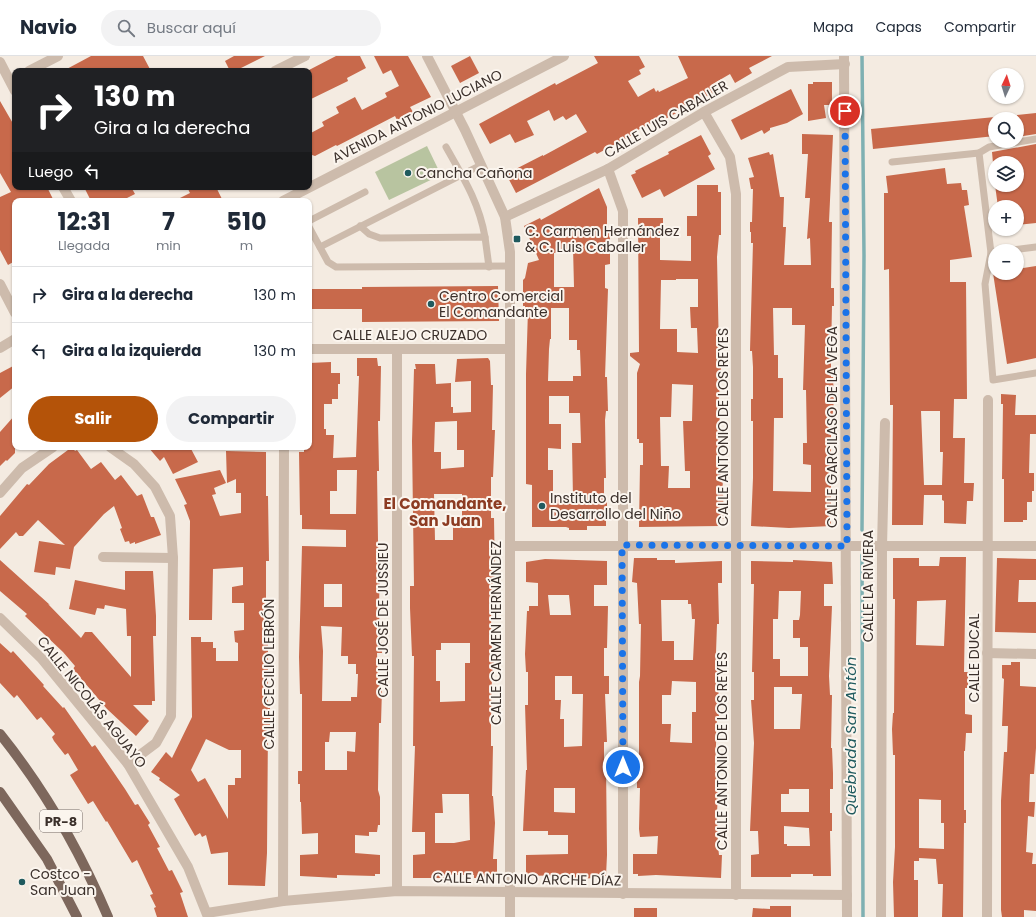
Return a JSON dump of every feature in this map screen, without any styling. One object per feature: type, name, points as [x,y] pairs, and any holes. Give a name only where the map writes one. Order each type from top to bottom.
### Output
[{"type":"main road","name":"PR-8","points":[[0,734],[39,785],[66,831],[108,917]]},
{"type":"main road","name":"PR-8","points":[[0,792],[47,859],[77,917]]},
{"type":"street","points":[[35,68],[58,56]]},
{"type":"street","points":[[281,68],[305,56]]},
{"type":"street","name":"CALLE CARMEN HERNÁNDEZ","points":[[427,56],[505,216],[510,252],[510,917]]},
{"type":"street","name":"AVENIDA ANTONIO LUCIANO","points":[[312,189],[455,112],[564,56]]},
{"type":"street","name":"CALLE LUIS CABALLER","points":[[505,216],[608,169],[704,112],[788,68],[844,60]]},
{"type":"street","name":"CALLE GARCILASO DE LA VEGA","points":[[844,60],[847,546],[846,917]]},
{"type":"street","points":[[0,62],[12,80]]},
{"type":"street","name":"CALLE ANTONIO DE LOS REYES","points":[[704,112],[730,157],[736,194],[736,895]]},
{"type":"street","points":[[608,169],[623,211],[623,894]]},
{"type":"street","name":"AVENIDA ANTONIO LUCIANO","points":[[295,198],[310,190]]},
{"type":"street","points":[[0,284],[12,307]]},
{"type":"street","points":[[0,348],[12,341]]},
{"type":"street","name":"CALLE ALEJO CRUZADO","points":[[312,349],[510,349]]},
{"type":"street","name":"CALLE JOSÉ DE JUSSIEU","points":[[397,349],[397,891]]},
{"type":"street","name":"CALLE DUCAL","points":[[987,917],[988,400]]},
{"type":"street","name":"CALLE LA RIVIERA","points":[[881,917],[882,547],[885,423]]},
{"type":"street","points":[[0,493],[22,468],[49,450]]},
{"type":"street","points":[[114,450],[134,464],[155,487],[170,516],[173,558],[171,716],[156,743],[128,764]]},
{"type":"street","name":"CALLE CECILIO LEBRÓN","points":[[283,901],[284,450]]},
{"type":"street","points":[[510,546],[1036,546]]},
{"type":"street","points":[[103,557],[173,558]]},
{"type":"street","name":"CALLE NICOLÁS AGUAYO","points":[[0,618],[42,659],[128,764],[188,867],[208,915]]},
{"type":"street","points":[[988,653],[1036,654]]},
{"type":"street","name":"CALLE ANTONIO ARCHE DÍAZ","points":[[208,915],[283,901],[397,891],[847,895]]},
{"type":"lane","points":[[892,162],[979,153],[989,147],[1036,139]]},
{"type":"lane","points":[[446,147],[481,215],[489,267]]},
{"type":"lane","points":[[979,153],[992,244]]},
{"type":"lane","points":[[320,247],[481,165]]},
{"type":"lane","points":[[312,219],[365,192]]},
{"type":"lane","points":[[360,226],[369,234],[380,238],[485,237]]},
{"type":"lane","points":[[312,232],[328,262],[336,267],[510,266]]},
{"type":"lane","points":[[1024,249],[1036,247]]},
{"type":"lane","points":[[988,272],[985,284],[993,380],[1036,372]]},
{"type":"green space","name":"Cancha Cañona","points":[[427,146],[441,175],[389,200],[375,172]]},
{"type":"building","points":[[91,56],[143,56],[149,68],[69,68]]},
{"type":"building","points":[[234,56],[265,56],[241,68],[228,68],[225,61]]},
{"type":"building","points":[[336,56],[360,56],[366,68],[347,78],[348,81],[312,99],[312,68]]},
{"type":"building","points":[[374,56],[408,56],[431,97],[410,107],[413,112],[397,120],[395,116],[337,146],[336,145],[315,156],[312,155],[312,132],[324,126],[322,122],[339,113],[336,107],[355,97],[362,110],[387,97],[385,93],[399,86],[391,70],[383,74]]},
{"type":"building","points":[[470,56],[479,73],[460,83],[451,66]]},
{"type":"building","points":[[594,56],[639,56],[645,67],[639,70],[641,74],[628,81],[638,97],[654,88],[656,92],[658,90],[659,92],[688,78],[678,56],[772,56],[749,68],[752,73],[735,83],[730,74],[711,85],[715,92],[658,123],[657,120],[632,133],[632,135],[597,154],[595,152],[516,193],[506,174],[587,132],[576,114],[566,120],[563,116],[554,121],[549,110],[527,121],[534,135],[515,143],[510,134],[490,144],[479,124],[555,83],[556,85],[598,63]]},
{"type":"building","points":[[813,82],[832,82],[832,105],[824,105],[826,118],[808,121],[808,84],[813,84]]},
{"type":"building","points":[[791,89],[803,114],[787,123],[770,128],[770,130],[764,134],[762,130],[741,140],[731,120]]},
{"type":"building","points":[[0,101],[12,122],[12,190],[48,190],[52,198],[12,198],[12,263],[8,265],[0,250],[0,197],[11,192],[0,173]]},
{"type":"building","points":[[1036,113],[1036,134],[1024,136],[1024,114]]},
{"type":"building","points":[[988,118],[988,137],[873,149],[871,129]]},
{"type":"building","points":[[802,134],[833,135],[829,222],[832,222],[831,288],[834,288],[831,354],[831,377],[833,377],[834,399],[831,434],[831,526],[789,528],[751,526],[753,421],[751,421],[751,399],[753,399],[753,367],[752,351],[750,351],[753,243],[751,243],[750,222],[752,222],[753,189],[751,189],[749,178],[754,177],[748,158],[769,152],[770,155],[773,154],[780,197],[784,197],[783,227],[786,227],[784,265],[811,265],[810,238],[807,239],[810,198],[805,198],[808,154],[802,154]],"holes":[[[773,308],[792,308],[792,325],[805,325],[803,390],[806,390],[807,443],[803,443],[803,464],[811,465],[811,492],[773,491],[774,418],[783,418],[783,378],[778,378],[778,355],[774,355]]]},
{"type":"building","points":[[701,135],[711,154],[708,156],[715,169],[664,197],[660,189],[642,198],[631,175],[636,173],[635,171],[669,154],[668,152]]},
{"type":"building","points":[[1036,144],[1036,223],[1024,224],[1024,200],[997,200],[996,192],[1024,192],[1024,156],[992,156],[992,152],[1014,148],[1024,148],[1024,146]]},
{"type":"building","points":[[945,168],[947,184],[961,183],[962,190],[967,190],[969,205],[964,206],[972,257],[950,260],[950,282],[966,282],[967,399],[954,399],[953,438],[965,438],[964,483],[974,483],[973,501],[967,501],[966,524],[944,523],[944,501],[942,500],[942,495],[924,495],[923,525],[892,525],[893,405],[890,405],[889,269],[884,270],[884,193],[888,193],[886,176]],"holes":[[[921,411],[940,411],[940,452],[943,452],[942,485],[924,485]]]},
{"type":"building","points":[[697,185],[718,185],[718,192],[721,192],[721,235],[719,235],[717,257],[719,353],[722,353],[719,398],[720,433],[718,433],[719,465],[722,465],[724,519],[721,519],[720,526],[639,527],[640,465],[643,465],[643,443],[639,443],[639,439],[637,439],[637,373],[640,364],[630,356],[630,353],[639,352],[638,218],[663,218],[663,237],[660,237],[660,260],[691,261],[691,236],[687,236],[687,216],[697,216]],"holes":[[[698,279],[698,307],[690,307],[691,328],[697,328],[698,353],[677,352],[677,329],[660,329],[661,280]],[[672,384],[693,385],[692,421],[683,421],[685,471],[690,471],[690,488],[668,488],[669,466],[661,466],[660,417],[671,417]]]},
{"type":"building","points":[[599,188],[607,207],[607,231],[610,231],[610,264],[605,265],[605,288],[608,289],[605,377],[607,377],[608,411],[606,411],[605,420],[606,478],[604,478],[604,502],[607,502],[607,509],[611,509],[611,519],[606,519],[606,526],[587,526],[587,530],[569,530],[569,528],[566,527],[532,527],[532,485],[526,484],[526,374],[528,310],[525,310],[525,306],[523,306],[523,280],[525,278],[528,263],[539,260],[524,226],[540,218],[541,220]],"holes":[[[573,247],[574,287],[554,287],[554,253]],[[551,308],[569,308],[569,340],[577,340],[577,350],[580,350],[581,376],[573,376],[573,381],[548,381],[549,349],[551,339]],[[549,396],[569,396],[569,413],[580,413],[581,443],[572,443],[573,499],[553,499],[553,470],[548,470],[548,448],[561,449],[561,424],[549,424]]]},
{"type":"building","points":[[86,190],[133,190],[135,194],[127,198],[90,198]]},
{"type":"building","points":[[188,190],[218,190],[222,198],[180,198],[190,193]]},
{"type":"building","points":[[1036,266],[1036,358],[1007,364],[994,280],[1024,280],[1024,268]]},
{"type":"building","name":"Centro Comercial El Comandante","points":[[498,286],[499,321],[362,322],[362,309],[312,309],[312,289],[362,289],[362,287]]},
{"type":"building","points":[[357,358],[377,358],[378,366],[381,366],[380,421],[378,421],[379,471],[377,471],[378,540],[380,563],[380,642],[382,642],[382,653],[377,653],[378,684],[380,684],[379,689],[382,689],[381,723],[379,723],[378,790],[380,797],[380,825],[378,825],[377,832],[369,832],[369,836],[355,835],[355,853],[380,855],[380,874],[375,874],[375,876],[337,875],[337,878],[300,876],[300,855],[318,854],[318,833],[302,834],[300,784],[298,784],[298,771],[302,771],[302,694],[300,694],[299,657],[302,546],[346,547],[346,530],[302,529],[302,515],[300,515],[299,452],[304,452],[304,450],[312,450],[312,363],[331,362],[331,373],[340,373],[340,384],[338,384],[338,399],[332,399],[332,404],[324,404],[324,429],[326,429],[326,435],[334,435],[333,458],[356,457],[359,376],[357,376]],"holes":[[[337,470],[357,470],[356,514],[330,514],[330,491],[337,491]],[[324,584],[342,584],[342,607],[324,607]],[[321,626],[342,627],[341,656],[348,656],[348,664],[356,664],[356,674],[358,674],[357,697],[351,697],[351,701],[322,701],[323,651]],[[330,732],[356,732],[355,752],[347,751],[347,770],[325,770],[325,742],[329,742]]]},
{"type":"building","points":[[488,358],[490,361],[491,385],[493,385],[492,430],[495,430],[493,477],[491,477],[491,518],[494,518],[495,581],[491,617],[492,657],[494,657],[494,671],[492,672],[491,746],[493,746],[492,796],[495,823],[493,859],[497,859],[497,872],[493,872],[493,878],[474,878],[474,875],[447,875],[447,878],[413,878],[413,855],[425,854],[425,832],[412,832],[415,746],[413,746],[414,656],[412,656],[410,586],[414,586],[412,441],[414,369],[416,369],[415,364],[435,364],[436,384],[451,383],[451,407],[453,407],[453,413],[471,412],[471,381],[455,382],[457,359]],"holes":[[[457,421],[457,450],[464,450],[464,467],[441,469],[441,452],[434,452],[435,422]],[[434,494],[462,494],[462,522],[453,522],[453,540],[435,540]],[[441,643],[470,643],[470,663],[465,663],[465,701],[440,702],[440,681],[436,681],[436,650],[441,650]],[[442,794],[469,794],[470,840],[454,843],[435,843],[435,813],[443,813]]]},
{"type":"building","points":[[12,367],[12,388],[0,398],[0,373]]},
{"type":"building","points":[[1001,394],[1016,395],[1015,415],[1036,415],[1036,434],[1030,434],[1029,473],[1034,473],[1034,491],[1032,491],[1032,502],[1027,502],[1027,520],[1023,520],[1023,522],[1004,522],[1004,479],[1002,479],[1003,404],[1001,404]]},
{"type":"building","points":[[12,418],[12,450],[15,450],[15,453],[0,466],[0,432]]},
{"type":"building","points":[[68,450],[77,450],[91,469],[101,462],[115,480],[121,475],[137,496],[142,494],[151,517],[154,517],[161,535],[135,544],[135,542],[130,544],[129,541],[125,542],[120,529],[122,528],[114,506],[104,514],[74,547],[70,569],[56,567],[55,575],[34,572],[39,541],[65,545],[38,520],[23,536],[19,536],[16,532],[0,549],[0,516],[27,484],[29,485],[49,464]]},
{"type":"building","points":[[151,450],[192,450],[198,462],[173,474],[164,457],[160,461]]},
{"type":"building","points":[[226,451],[266,452],[266,496],[268,496],[269,561],[266,561],[266,630],[268,634],[268,708],[270,708],[270,726],[268,726],[267,853],[265,886],[228,885],[228,852],[211,854],[206,835],[202,837],[200,833],[195,836],[174,799],[180,795],[159,780],[160,778],[151,772],[166,752],[172,758],[192,717],[191,637],[201,637],[201,642],[213,642],[213,648],[216,648],[216,661],[238,661],[238,643],[235,642],[234,631],[244,630],[244,603],[232,603],[232,587],[243,585],[243,567],[213,569],[212,620],[189,620],[190,521],[184,505],[187,504],[175,479],[220,470],[226,483],[214,488],[216,494],[212,495],[220,516],[241,513],[241,493],[236,493],[236,479],[227,483]],"holes":[[[206,739],[229,750],[241,750],[241,778],[235,778],[235,785],[228,785],[228,819],[205,778],[198,782],[191,770]]]},
{"type":"building","points":[[940,557],[966,557],[964,672],[968,672],[968,688],[965,688],[965,714],[972,715],[972,733],[966,733],[964,751],[964,810],[966,810],[966,823],[964,823],[963,917],[942,917],[943,884],[938,884],[936,859],[919,858],[919,861],[914,861],[914,880],[918,880],[918,917],[894,917],[893,882],[895,847],[895,755],[893,755],[892,729],[894,713],[895,599],[893,599],[893,558],[919,558],[919,566],[939,566]],"holes":[[[946,600],[944,646],[916,645],[917,601]],[[919,799],[941,800],[941,823],[944,823],[944,849],[919,848]]]},
{"type":"building","points":[[634,558],[675,560],[675,563],[722,561],[722,583],[718,583],[719,624],[717,624],[716,653],[720,652],[720,671],[718,671],[719,718],[717,718],[715,771],[719,771],[717,813],[719,855],[722,855],[721,878],[656,875],[638,876],[638,874],[633,874],[633,854],[657,854],[658,836],[640,837],[639,829],[640,788],[637,788],[637,776],[639,770],[639,682],[641,624],[639,624],[637,583],[632,582]],"holes":[[[661,600],[688,600],[688,604],[691,604],[692,619],[695,619],[693,660],[674,660],[674,641],[662,641]],[[672,681],[696,682],[696,712],[692,712],[692,743],[670,742],[671,724],[662,724],[662,695],[671,695]]]},
{"type":"building","points":[[997,558],[1036,559],[1036,580],[1019,580],[1018,602],[1036,602],[1036,633],[995,632]]},
{"type":"building","points":[[545,559],[607,561],[607,585],[594,585],[594,606],[608,606],[607,648],[604,648],[604,676],[609,676],[609,694],[605,694],[607,742],[604,742],[604,765],[606,765],[607,855],[606,876],[598,876],[599,878],[568,879],[568,875],[526,876],[526,855],[568,854],[568,835],[548,835],[548,831],[523,831],[527,770],[525,705],[528,705],[528,672],[526,672],[525,654],[527,611],[529,611],[529,606],[538,606],[538,583],[526,582],[526,562]],"holes":[[[548,595],[569,595],[571,615],[550,615]],[[555,676],[572,676],[572,694],[583,694],[582,746],[564,747],[564,719],[560,719],[561,700],[555,700]],[[554,788],[575,788],[575,813],[554,812]]]},
{"type":"building","points":[[0,560],[50,605],[48,604],[81,638],[85,632],[92,632],[131,677],[131,636],[127,636],[126,609],[105,605],[104,609],[97,608],[95,615],[69,609],[75,580],[125,590],[125,571],[153,571],[156,616],[156,636],[153,636],[155,701],[152,701],[152,705],[133,705],[149,721],[136,736],[107,709],[73,669],[75,666],[63,652],[25,616],[27,614],[0,591]]},
{"type":"building","points":[[793,560],[832,562],[833,584],[824,584],[824,606],[832,606],[829,676],[830,695],[832,695],[831,748],[833,773],[833,789],[830,789],[830,813],[832,813],[832,831],[830,831],[831,876],[791,874],[791,877],[751,877],[751,855],[759,854],[758,831],[750,831],[754,743],[751,700],[754,700],[754,672],[752,672],[754,584],[751,584],[751,561],[793,562]],"holes":[[[779,591],[801,591],[800,615],[799,620],[793,620],[793,638],[800,638],[800,647],[808,647],[808,676],[780,676],[780,659],[773,659],[773,619],[778,619]],[[774,687],[792,687],[792,694],[802,694],[800,729],[774,729]],[[789,789],[809,789],[809,812],[781,812],[781,794],[789,794]],[[784,826],[809,828],[810,846],[787,846],[787,844],[784,844]]]},
{"type":"building","points":[[0,643],[11,653],[13,651],[63,708],[64,707],[92,747],[95,745],[135,805],[138,804],[150,823],[148,825],[160,847],[157,848],[169,871],[172,870],[183,892],[180,893],[188,917],[157,917],[154,908],[156,907],[150,895],[153,894],[137,860],[132,863],[107,821],[106,822],[93,801],[88,804],[70,775],[78,770],[68,753],[65,755],[54,741],[52,737],[55,734],[41,717],[37,720],[17,695],[14,698],[0,683]]},
{"type":"building","points":[[1011,662],[1020,662],[1020,686],[1036,687],[1036,748],[1034,774],[1030,774],[1029,802],[1035,802],[1034,817],[1028,816],[1026,852],[1033,853],[1032,864],[1036,864],[1036,911],[1024,910],[1024,917],[1002,917],[1001,910],[1001,801],[1004,752],[1007,752],[1008,726],[1002,726],[1004,679],[1002,678],[1002,665],[1011,665]]},
{"type":"building","points":[[770,906],[791,906],[791,917],[752,917],[753,908],[770,909]]},
{"type":"building","points":[[634,908],[657,908],[657,917],[634,917]]},
{"type":"waterway","name":"Quebrada San Antón","points":[[862,56],[864,255],[862,530]]},
{"type":"waterway","name":"Quebrada San Antón","points":[[862,555],[863,917]]},
{"type":"place","name":"Cancha Cañona","points":[[408,173]]},
{"type":"place","name":"C. Carmen Hernández & C. Luis Caballer","points":[[517,239]]},
{"type":"place","name":"Centro Comercial El Comandante","points":[[431,304]]},
{"type":"place","name":"Instituto del Desarrollo del Niño","points":[[542,506]]},
{"type":"place","name":"Costco - San Juan","points":[[22,882]]},
{"type":"district","name":"El Comandante, San Juan","points":[[445,512]]},
{"type":"route","points":[[623,767],[622,545],[847,546],[845,111]]}]
